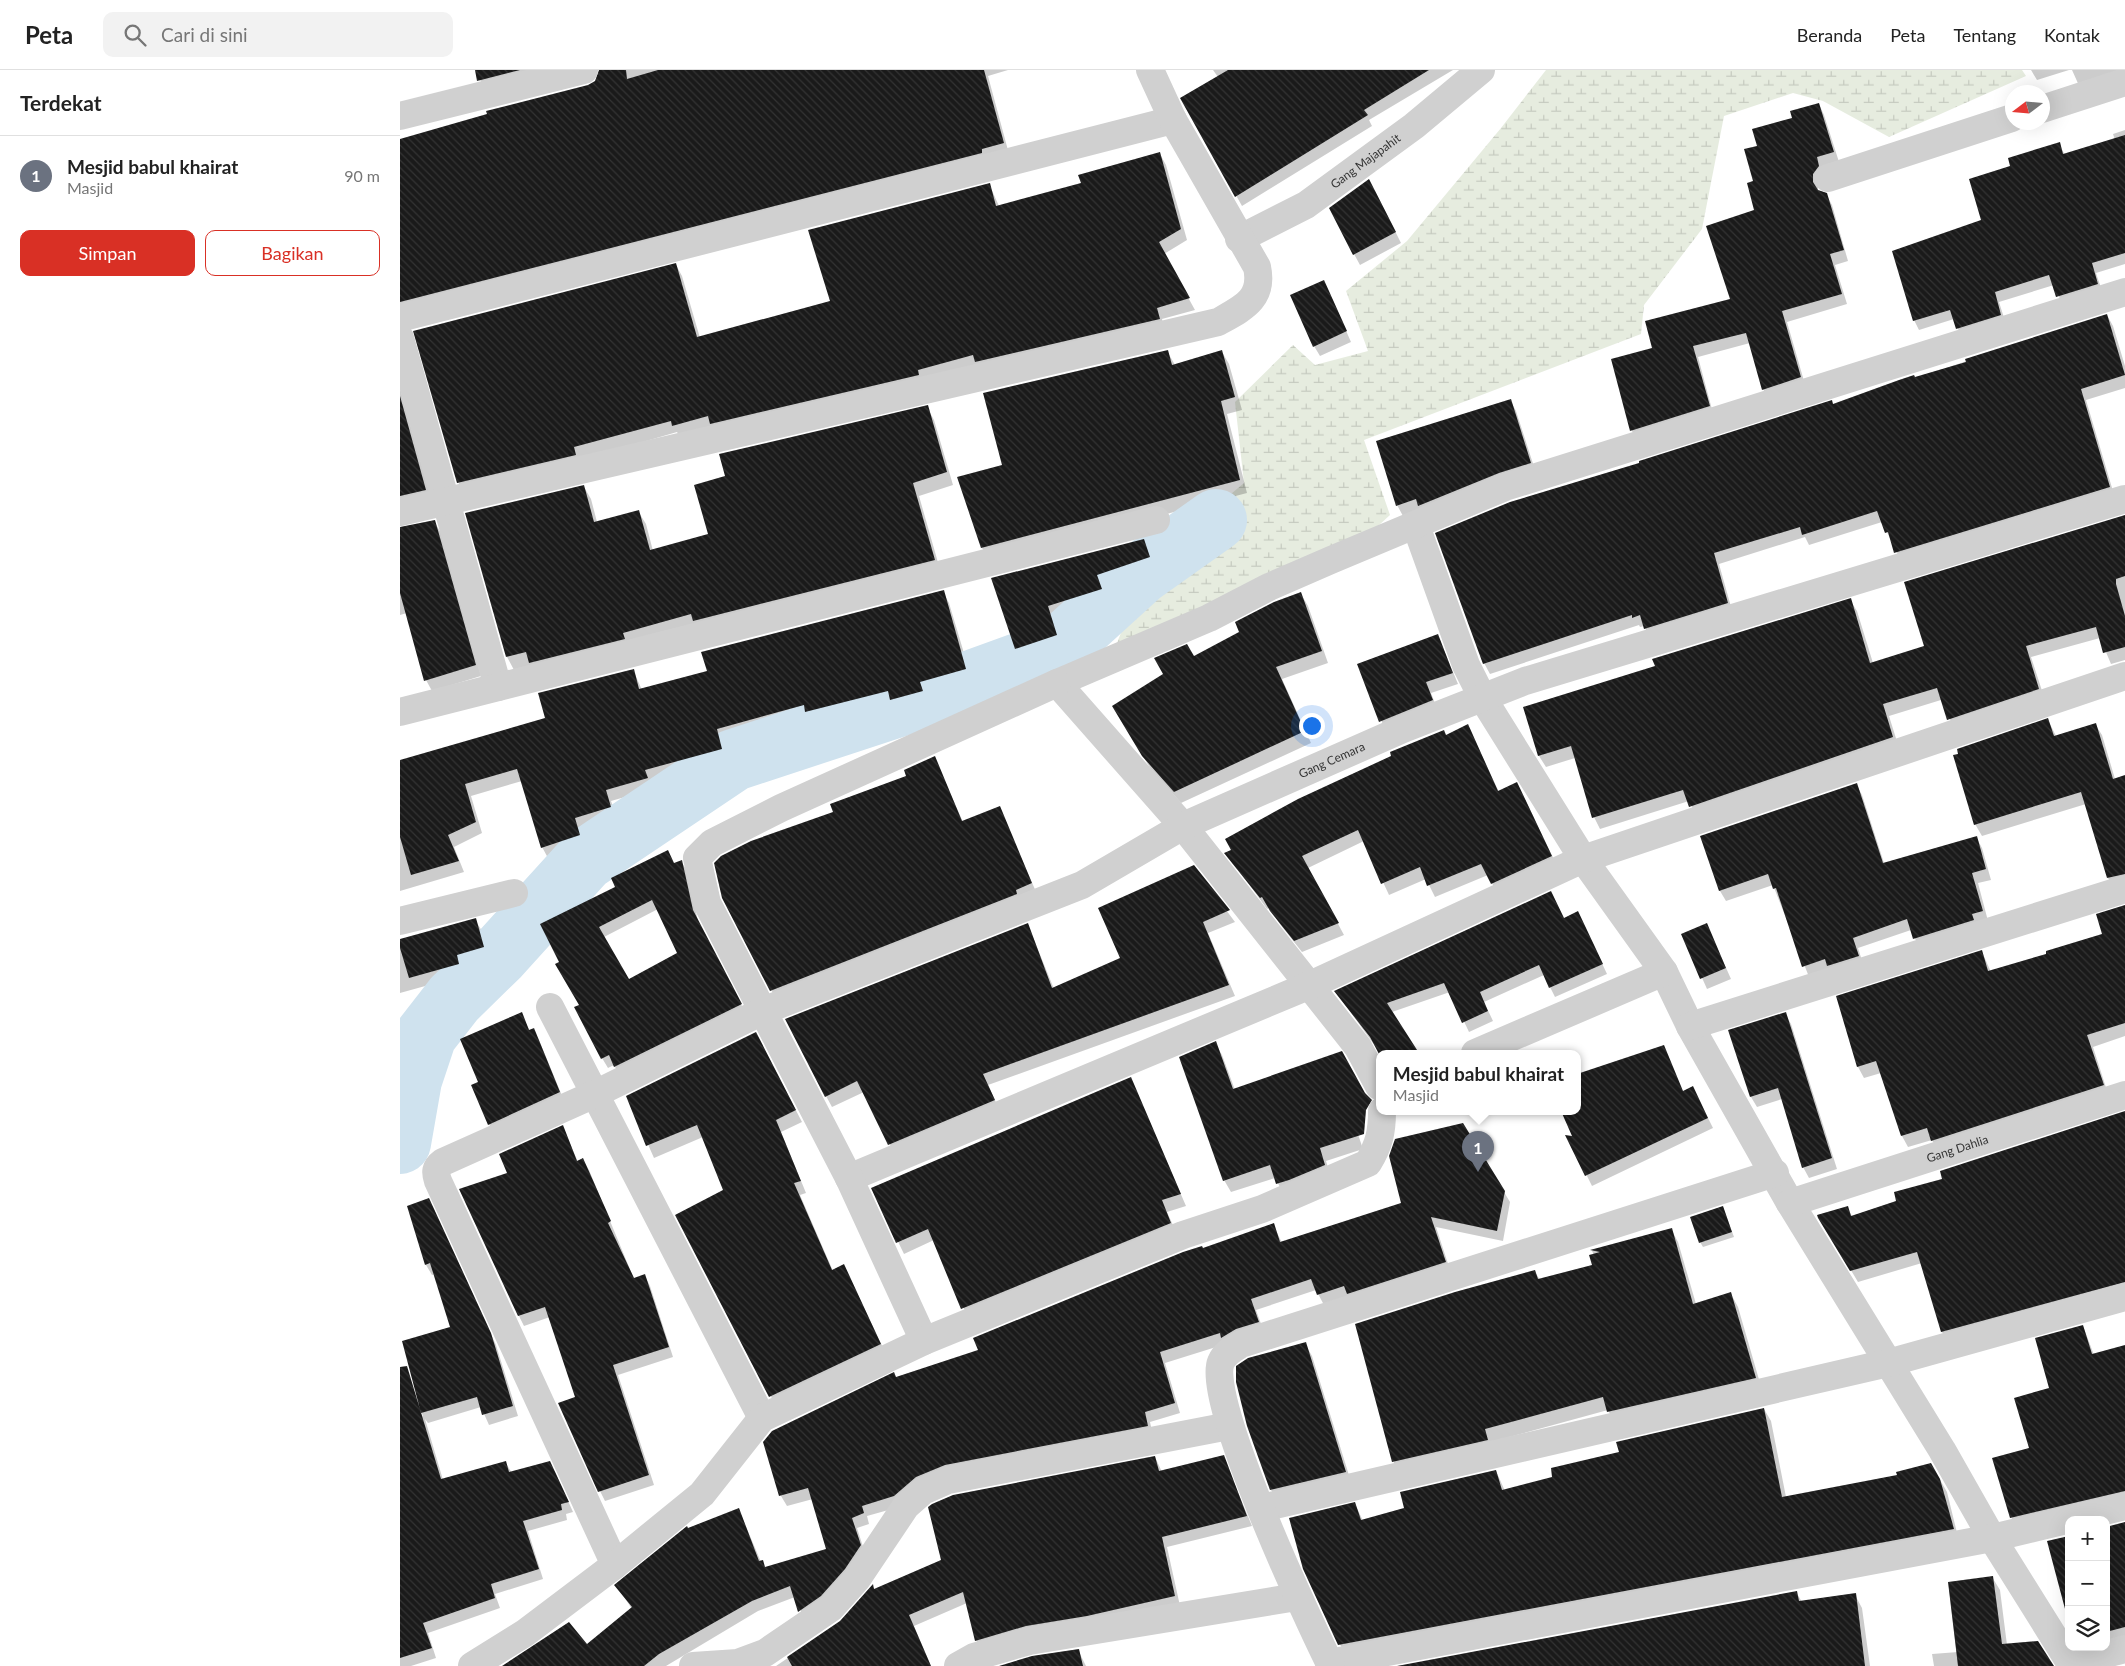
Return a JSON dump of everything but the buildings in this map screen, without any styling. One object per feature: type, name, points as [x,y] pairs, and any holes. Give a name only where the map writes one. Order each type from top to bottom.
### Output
[{"type":"street","points":[[400,116],[584,70]]},
{"type":"street","points":[[400,512],[1218,322],[1242,309],[1254,296],[1260,282],[1257,267],[1239,239],[1173,120],[1150,70]]},
{"type":"street","name":"Gang Majapahit","points":[[1239,239],[1306,205],[1414,126],[1481,70]]},
{"type":"street","points":[[2050,106],[2125,82]]},
{"type":"street","points":[[400,318],[1173,120]]},
{"type":"street","points":[[1828,178],[2005,120]]},
{"type":"street","points":[[924,1341],[849,1178],[707,904],[697,858],[712,843],[781,808],[1057,683],[1208,618],[1269,587],[1505,487],[2125,292]]},
{"type":"street","points":[[400,338],[498,687]]},
{"type":"street","name":"Gang Cemara","points":[[615,1565],[435,1173],[438,1166],[443,1162],[595,1094],[763,1010],[1082,885],[1183,826],[1403,729],[1482,697],[1525,681],[2125,500]]},
{"type":"street","points":[[400,712],[1156,520]]},
{"type":"street","points":[[1416,526],[1466,665],[1482,697],[1582,858],[1664,972],[1690,1026],[1775,1173],[1790,1203],[1942,1450],[1992,1538],[2071,1665],[2125,1649]]},
{"type":"street","points":[[849,1178],[1308,986],[1582,858],[2125,676]]},
{"type":"street","points":[[1057,683],[1183,826],[1358,1047],[1376,1080]]},
{"type":"street","points":[[1690,1026],[2125,889]]},
{"type":"street","points":[[400,921],[514,892]]},
{"type":"street","points":[[1483,1050],[1664,972]]},
{"type":"street","points":[[550,1007],[762,1418]]},
{"type":"street","name":"Gang Dahlia","points":[[1790,1203],[2125,1095]]},
{"type":"street","points":[[472,1666],[525,1633],[615,1565],[702,1494],[762,1418],[924,1341],[1183,1235],[1262,1209],[1368,1163],[1378,1147],[1382,1132],[1382,1115]]},
{"type":"street","points":[[1775,1173],[1240,1344],[1229,1351],[1221,1363],[1220,1379],[1229,1426],[1297,1597],[1330,1664],[1992,1538],[2125,1506]]},
{"type":"street","points":[[1262,1508],[1888,1363],[2125,1297]]},
{"type":"street","points":[[693,1666],[738,1663],[765,1653],[831,1608],[857,1579],[906,1506],[923,1491],[948,1480],[1229,1426]]},
{"type":"street","points":[[958,1666],[974,1658],[1029,1641],[1297,1597]]},
{"type":"green space","points":[[1546,70],[2022,70],[2026,76],[1889,137],[1823,101],[1793,93],[1724,116],[1702,229],[1644,305],[1641,334],[1364,440],[1390,515],[1365,538],[1115,648],[1148,564],[1244,483],[1235,402],[1293,345],[1315,365],[1368,351],[1346,291],[1407,241],[1501,128]]},
{"type":"waterway","points":[[400,1143],[411,1080],[426,1035],[454,999],[499,955],[585,860],[734,760],[950,689],[1052,652],[1140,574],[1216,520]]},
{"type":"place","name":"Mesjid babul khairat","points":[[1478,1172]]}]
